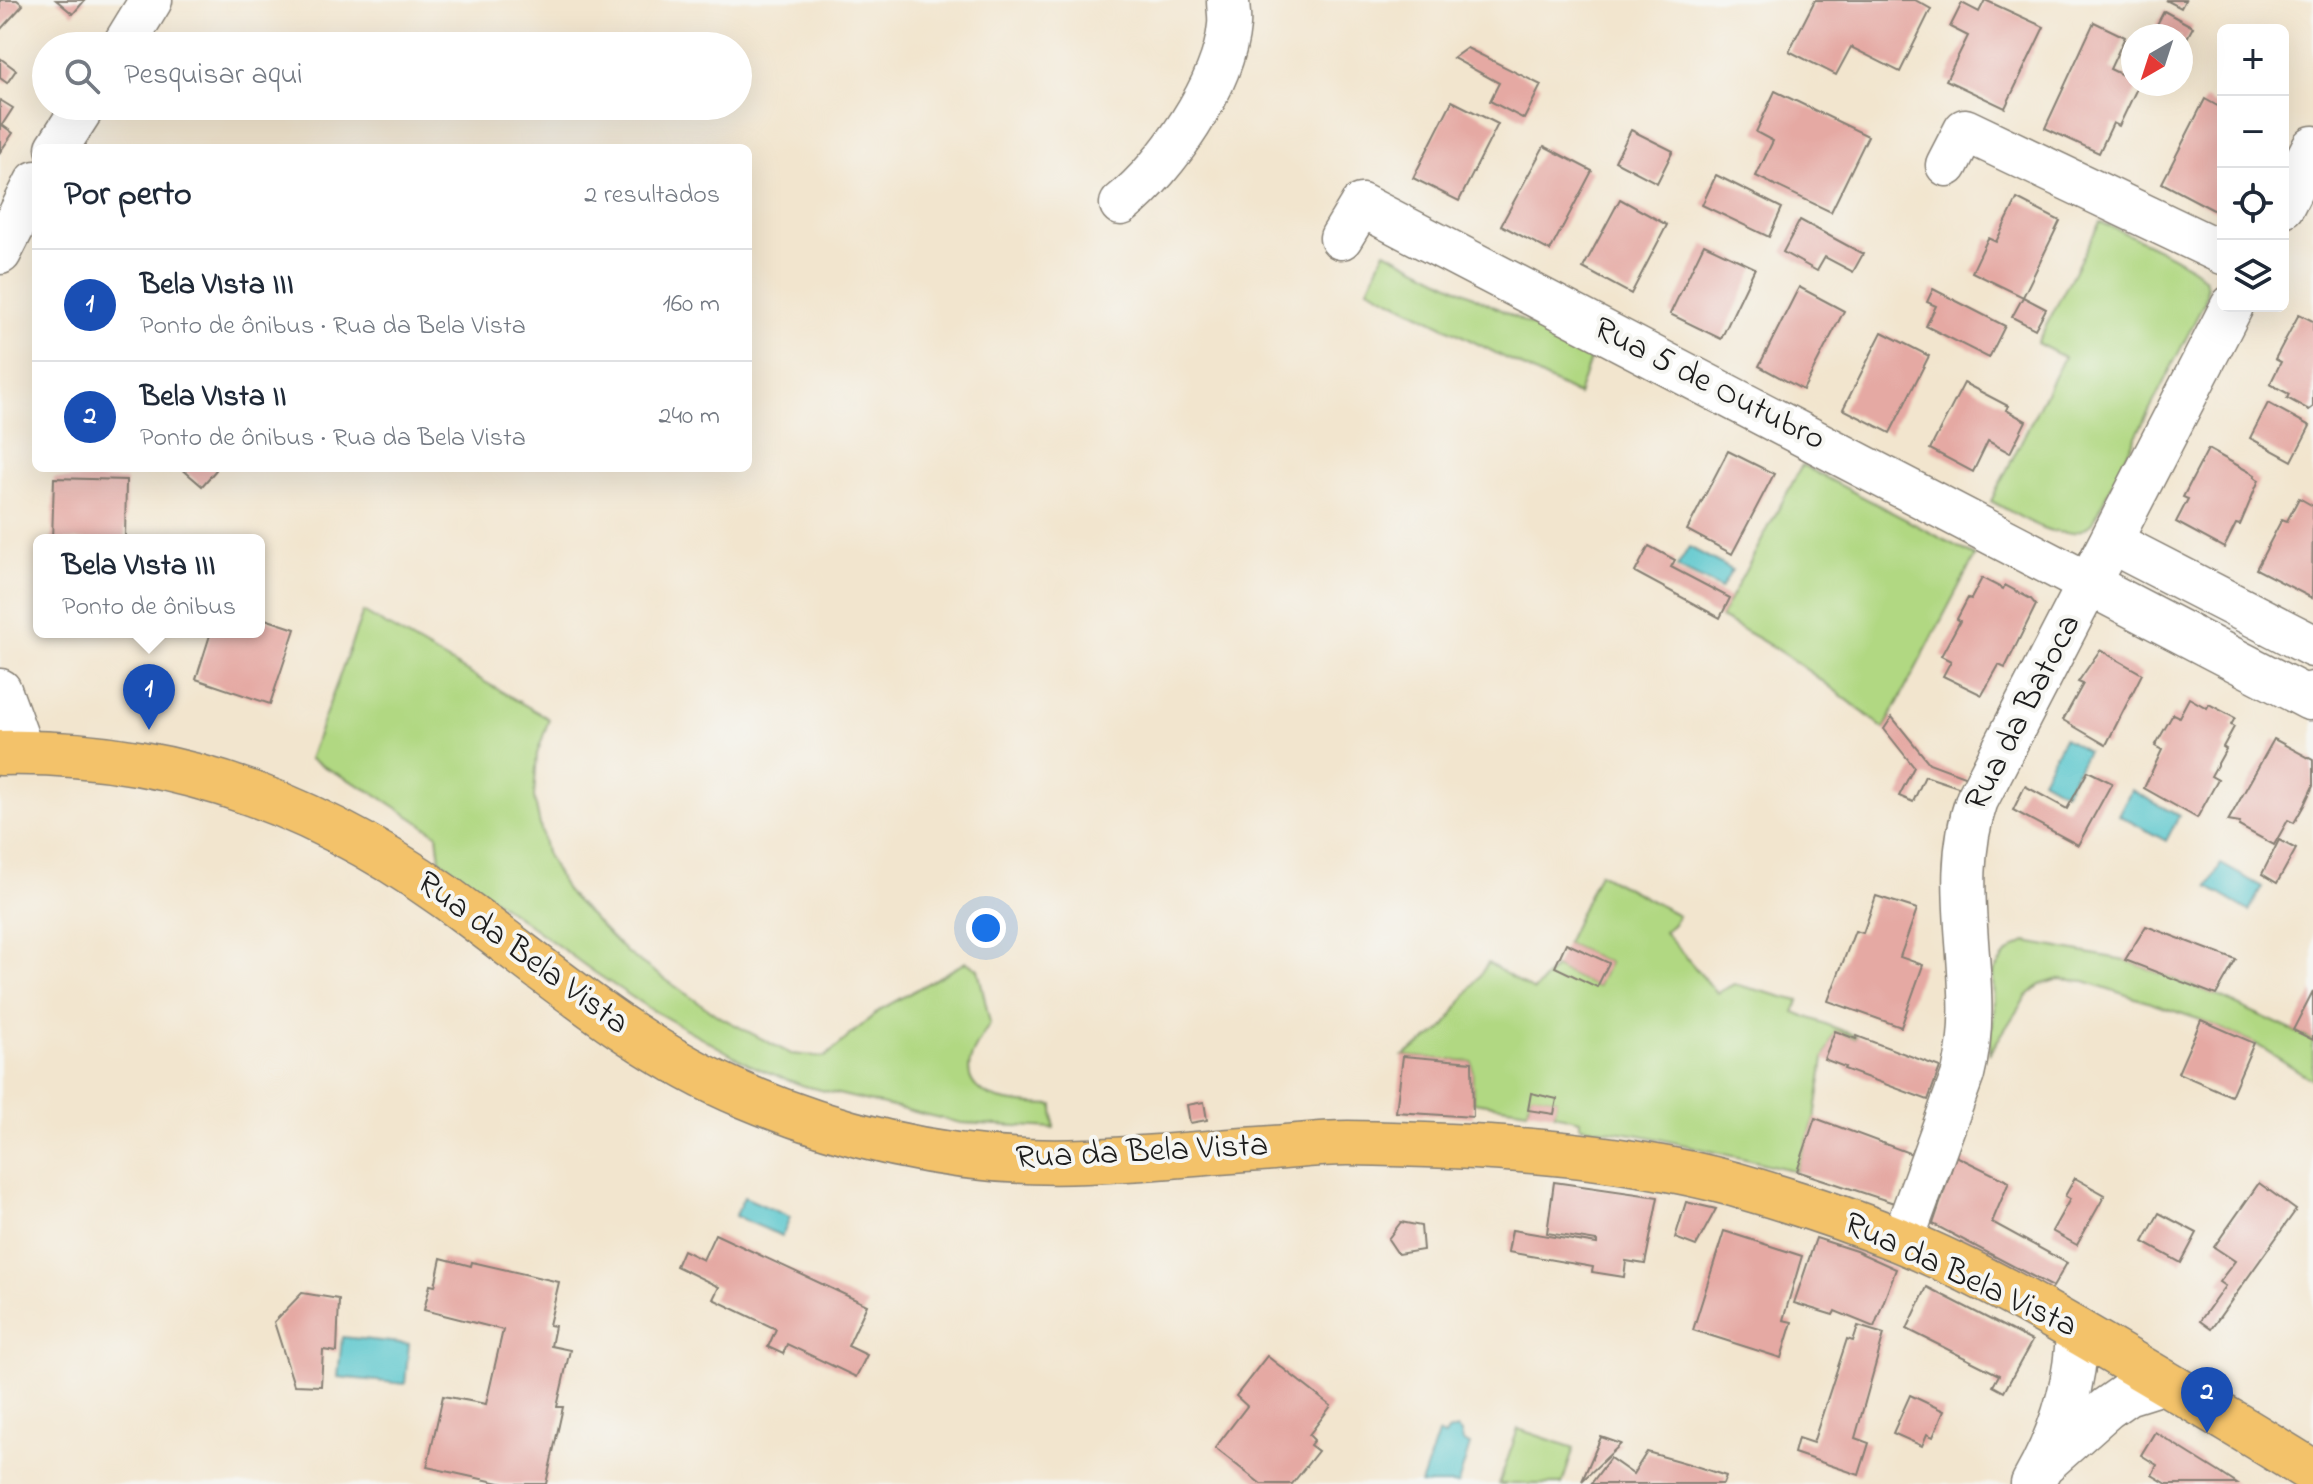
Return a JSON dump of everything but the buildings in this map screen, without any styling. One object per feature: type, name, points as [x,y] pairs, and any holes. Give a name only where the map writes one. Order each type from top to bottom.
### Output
[{"type":"main road","name":"Rua da Bela Vista","points":[[12,753],[111,758],[194,774],[280,803],[333,827],[408,871],[640,1041],[742,1095],[837,1130],[906,1148],[1003,1161],[1081,1161],[1342,1143],[1528,1151],[1623,1162],[1726,1182],[1902,1241],[1999,1287],[2077,1330],[2313,1472]]},
{"type":"street","points":[[132,32],[151,0]]},
{"type":"street","points":[[1121,204],[1160,167],[1195,115],[1217,69],[1229,26],[1228,0]]},
{"type":"street","points":[[60,144],[75,120]]},
{"type":"street","points":[[1947,165],[1965,130],[2217,250]]},
{"type":"street","points":[[2289,194],[2313,147]]},
{"type":"street","points":[[0,253],[32,190]]},
{"type":"street","name":"Rua 5 de Outubro","points":[[1341,238],[1361,205],[2090,582]]},
{"type":"street","name":"Rua da Batoca","points":[[1902,1241],[1969,1052],[1971,1009],[1963,873],[1968,825],[1977,800],[2229,312]]},
{"type":"street","points":[[2111,542],[2313,646]]},
{"type":"street","points":[[2090,582],[2310,699],[2313,693]]},
{"type":"street","points":[[0,690],[12,753]]},
{"type":"street","points":[[2037,1475],[2070,1395],[2076,1365],[2077,1330]]},
{"type":"street","points":[[2037,1475],[2107,1408],[2127,1394],[2165,1382]]},
{"type":"green space","points":[[2100,222],[2159,249],[2201,275],[2207,287],[2205,301],[2092,523],[2081,530],[2055,532],[2028,522],[1991,501],[2064,357],[2037,343]]},
{"type":"green space","points":[[1385,251],[1591,356],[1578,395],[1368,288]]},
{"type":"green space","points":[[1802,465],[1975,556],[1884,729],[1805,669],[1720,618]]},
{"type":"green space","points":[[363,612],[549,719],[537,754],[534,797],[546,853],[567,892],[626,952],[718,1016],[791,1054],[825,1057],[881,1009],[966,962],[978,969],[990,1023],[971,1057],[970,1076],[985,1094],[998,1099],[1053,1105],[1054,1128],[961,1123],[804,1086],[752,1066],[647,1007],[440,860],[437,834],[374,793],[309,759]]},
{"type":"green space","points":[[1599,873],[1678,915],[1664,932],[1717,993],[1734,984],[1799,1001],[1794,1012],[1857,1036],[1856,1039],[1835,1031],[1824,1059],[1815,1118],[1797,1171],[1646,1136],[1580,1126],[1580,1120],[1554,1114],[1556,1099],[1531,1094],[1528,1110],[1473,1102],[1472,1062],[1403,1056],[1443,1029],[1488,963],[1534,991],[1555,967],[1597,987],[1609,963],[1566,943]]},
{"type":"green space","points":[[2026,942],[2125,960],[2216,995],[2313,1040],[2313,1080],[2254,1043],[2201,1020],[2085,981],[2059,979],[2040,985],[2026,997],[1989,1054],[1994,1013],[1993,972],[2005,956]]},
{"type":"green space","points":[[1518,1429],[1574,1448],[1562,1484],[1499,1484]]},
{"type":"water","points":[[1689,547],[1732,570],[1721,589],[1677,567]]},
{"type":"water","points":[[2064,738],[2087,751],[2065,792],[2042,779]]},
{"type":"water","points":[[2131,790],[2179,816],[2166,841],[2118,815]]},
{"type":"water","points":[[2221,864],[2262,887],[2249,911],[2208,887]]},
{"type":"water","points":[[744,1197],[790,1217],[782,1236],[735,1216]]},
{"type":"water","points":[[342,1337],[409,1344],[405,1384],[338,1377]]},
{"type":"water","points":[[1457,1429],[1463,1442],[1470,1445],[1458,1484],[1421,1484],[1438,1434],[1445,1437],[1448,1432]]},
{"type":"place","name":"Bela VIsta III","points":[[149,730]]},
{"type":"place","name":"Bela VIsta II","points":[[2207,1433]]}]
